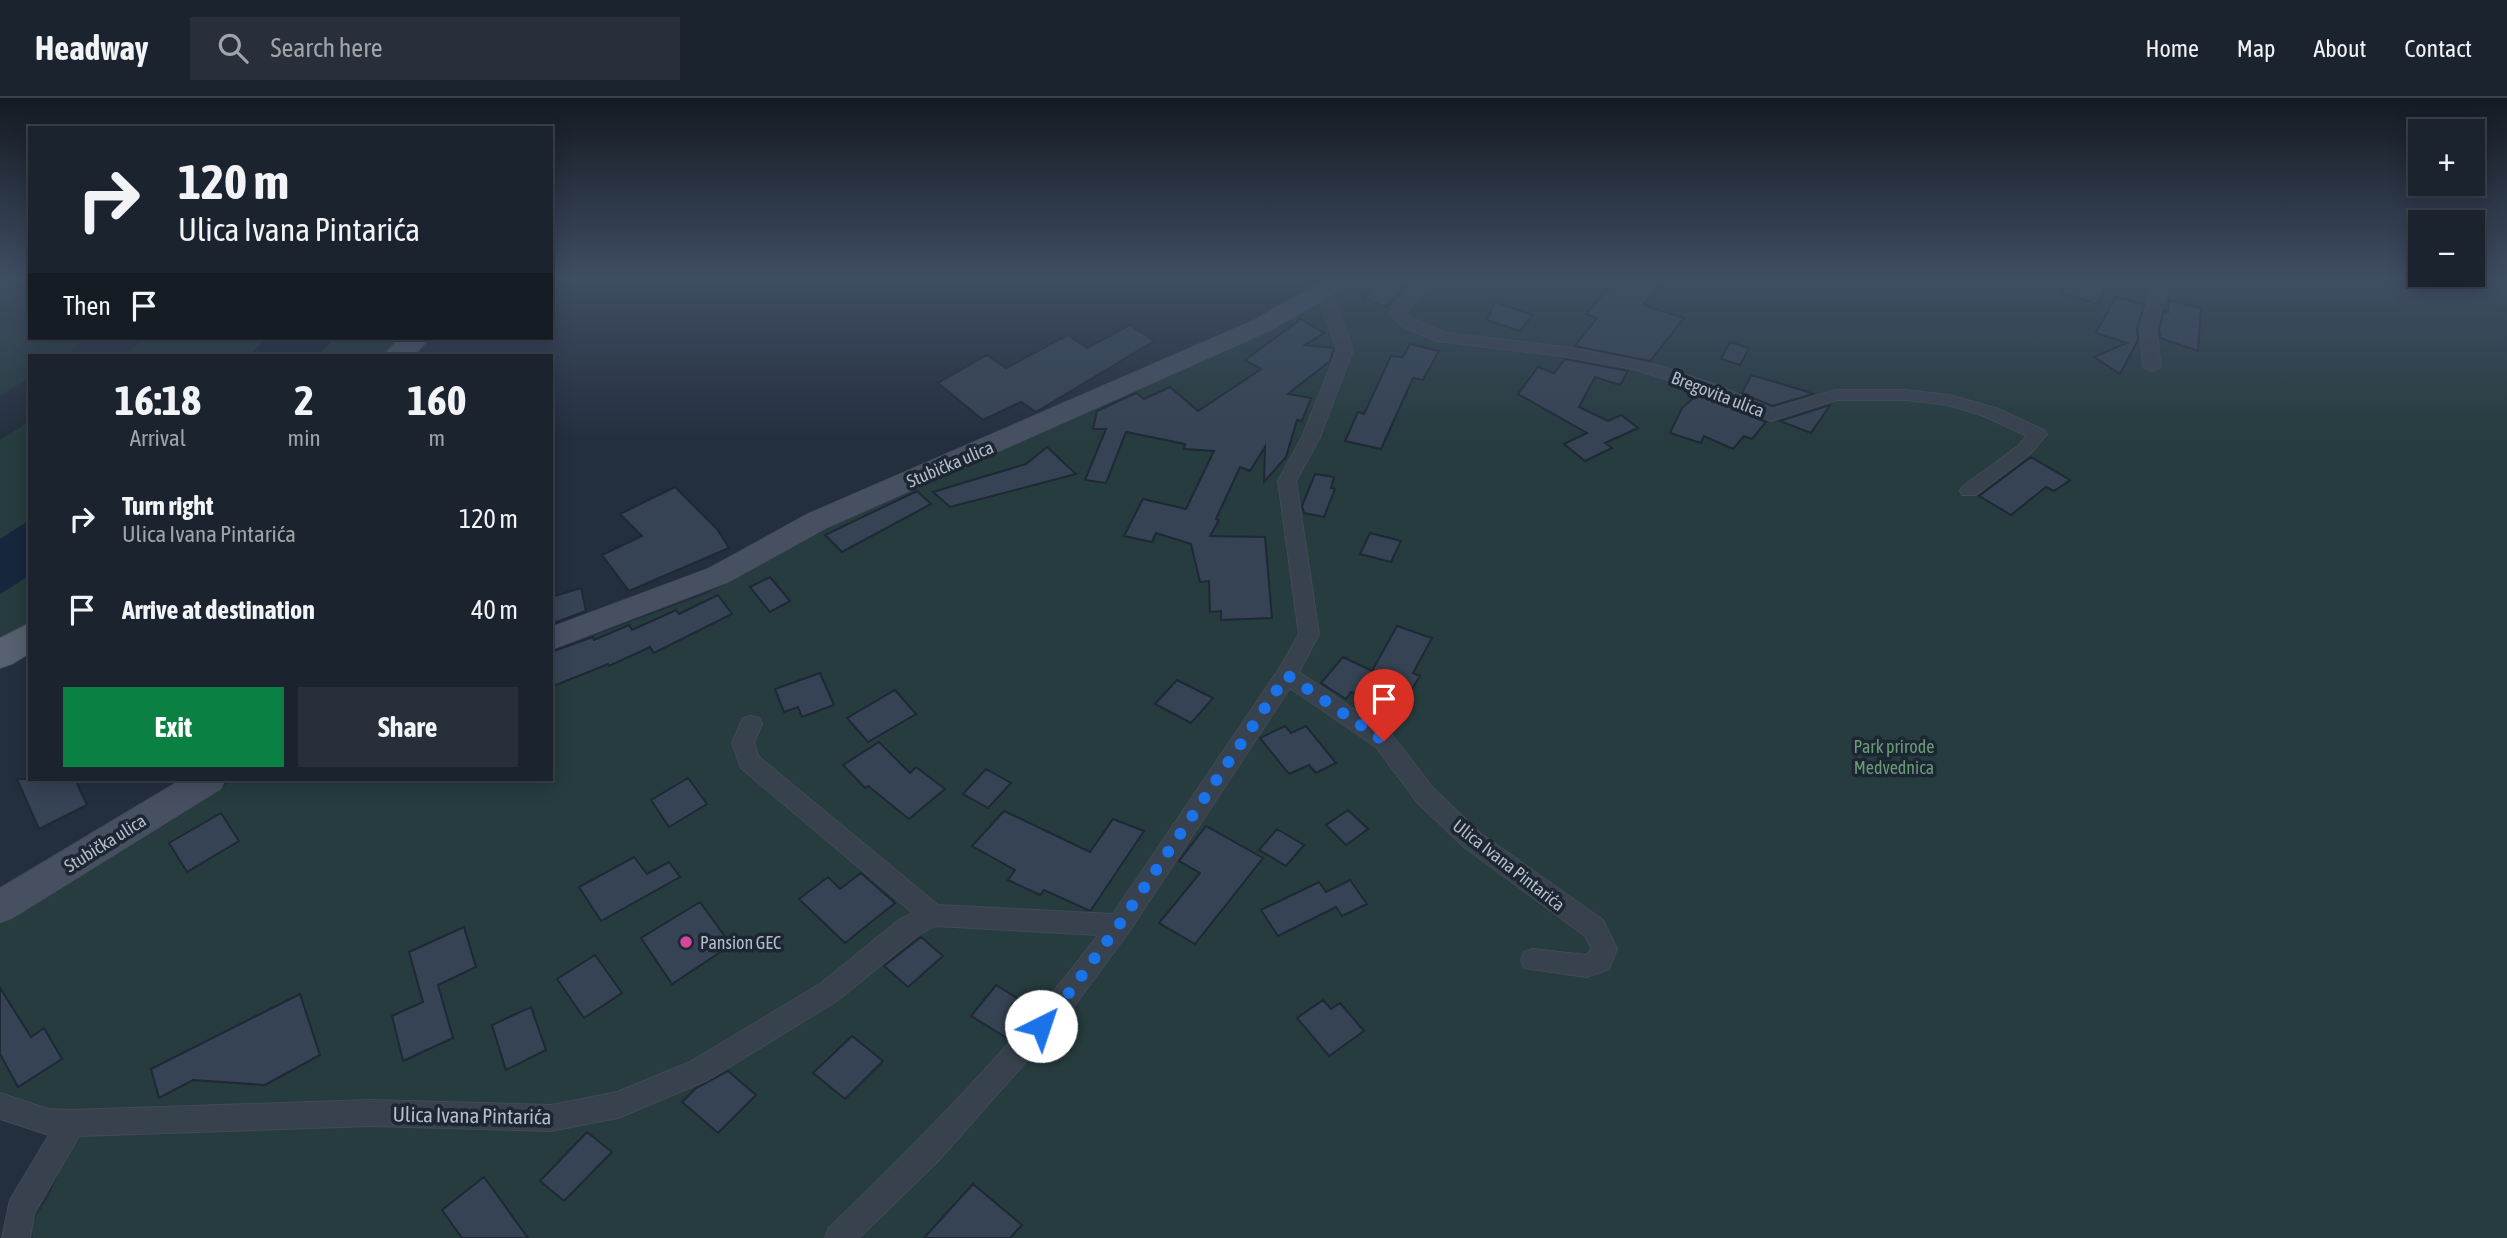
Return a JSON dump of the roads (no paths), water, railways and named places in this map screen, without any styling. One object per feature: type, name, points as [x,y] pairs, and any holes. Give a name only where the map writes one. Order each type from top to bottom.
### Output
[{"type":"main road","name":"Stubička ulica","points":[[553,638],[719,575],[817,521],[1251,331]]},
{"type":"main road","points":[[399,354],[414,340]]},
{"type":"main road","points":[[0,655],[28,637]]},
{"type":"main road","name":"Stubička ulica","points":[[0,907],[206,781]]},
{"type":"street","points":[[839,1238],[929,1150],[1060,1005],[1119,925],[1287,675],[1309,634],[1287,481],[1311,437],[1345,350],[1342,331]]},
{"type":"street","name":"Bregovita ulica","points":[[1425,331],[1448,339],[1533,347],[1617,360],[1666,373],[1770,415],[1835,395],[1906,395],[1950,400],[1980,409],[2038,434],[2024,450],[1969,491]]},
{"type":"street","points":[[2148,331],[2152,367]]},
{"type":"street","name":"Ulica Ivana Pintarića","points":[[1287,675],[1384,741],[1425,795],[1472,840],[1594,928],[1605,949],[1600,961],[1586,966],[1533,960]]},
{"type":"street","points":[[751,724],[743,743],[749,762],[933,915],[1119,925]]},
{"type":"street","name":"Ulica Ivana Pintarića","points":[[0,1106],[48,1122],[72,1123],[370,1113],[551,1118],[618,1105],[699,1071],[829,992],[908,928],[933,915]]},
{"type":"street","points":[[16,1238],[20,1210],[72,1123]]},
{"type":"water","points":[[265,340],[332,340],[319,354],[250,354]]},
{"type":"water","points":[[28,521],[28,576],[0,594],[0,539]]},
{"type":"place","name":"Pansion GEC","points":[[686,942]]},
{"type":"park label","name":"Park prirode Medvednica","points":[[1894,756]]}]
